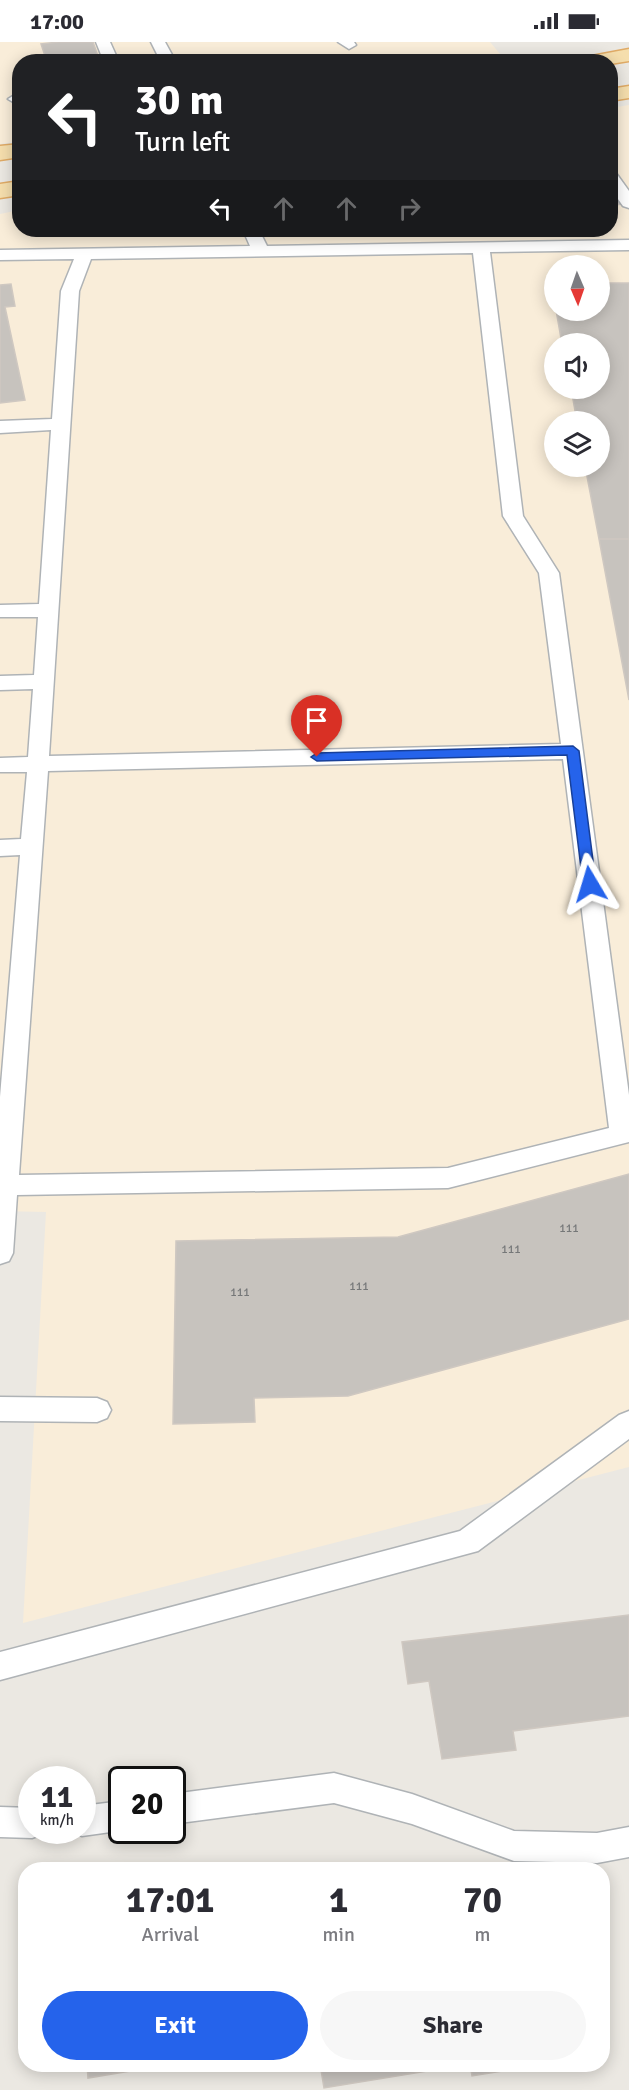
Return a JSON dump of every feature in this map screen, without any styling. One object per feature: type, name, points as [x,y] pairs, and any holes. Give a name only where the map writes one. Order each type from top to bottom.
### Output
[{"type":"lane","points":[[618,187],[629,203]]},
{"type":"lane","points":[[254,237],[261,252]]},
{"type":"lane","points":[[3,1199],[448,1178],[622,1135],[549,573],[513,516],[488,242]]},
{"type":"lane","points":[[0,255],[261,252],[488,242],[629,245]]},
{"type":"lane","points":[[0,1253],[44,682],[70,291],[85,254]]},
{"type":"lane","points":[[0,427],[61,424]]},
{"type":"lane","points":[[0,611],[49,610]]},
{"type":"lane","points":[[0,683],[44,682]]},
{"type":"lane","points":[[0,765],[573,751]]},
{"type":"lane","points":[[0,848],[31,847]]},
{"type":"lane","points":[[0,1409],[97,1410]]},
{"type":"lane","points":[[0,1666],[468,1542],[629,1423]]},
{"type":"lane","points":[[186,1807],[334,1788],[412,1809],[514,1845],[597,1848],[629,1842]]},
{"type":"lane","points":[[0,1822],[18,1823]]},
{"type":"shaded area","points":[[0,42],[490,42],[500,54],[12,54],[12,142],[0,144]]},
{"type":"shaded area","points":[[629,105],[629,1467],[23,1623],[46,1212],[0,1211],[0,214],[12,211],[12,237],[618,237],[618,107]]},
{"type":"building","points":[[93,42],[97,54],[44,54],[41,44]]},
{"type":"building","points":[[610,283],[629,283],[629,539],[599,539],[587,477],[610,477],[610,411],[575,411],[573,399],[610,399],[610,333],[560,333],[558,321],[610,321]]},
{"type":"building","points":[[11,284],[15,306],[5,307],[25,400],[0,403],[0,285]]},
{"type":"building","points":[[599,539],[629,539],[629,700]]},
{"type":"building","points":[[629,1174],[629,1319],[348,1396],[254,1398],[255,1422],[173,1424],[176,1241],[398,1237]]},
{"type":"building","points":[[629,1615],[629,1716],[513,1731],[516,1750],[442,1759],[429,1681],[408,1684],[402,1642]]},
{"type":"building","points":[[88,2072],[124,2072],[88,2078]]},
{"type":"building","points":[[321,2072],[421,2072],[324,2088]]},
{"type":"building","points":[[471,2072],[496,2072],[472,2076]]},
{"type":"route","points":[[317,757],[573,751],[590,884]]}]
